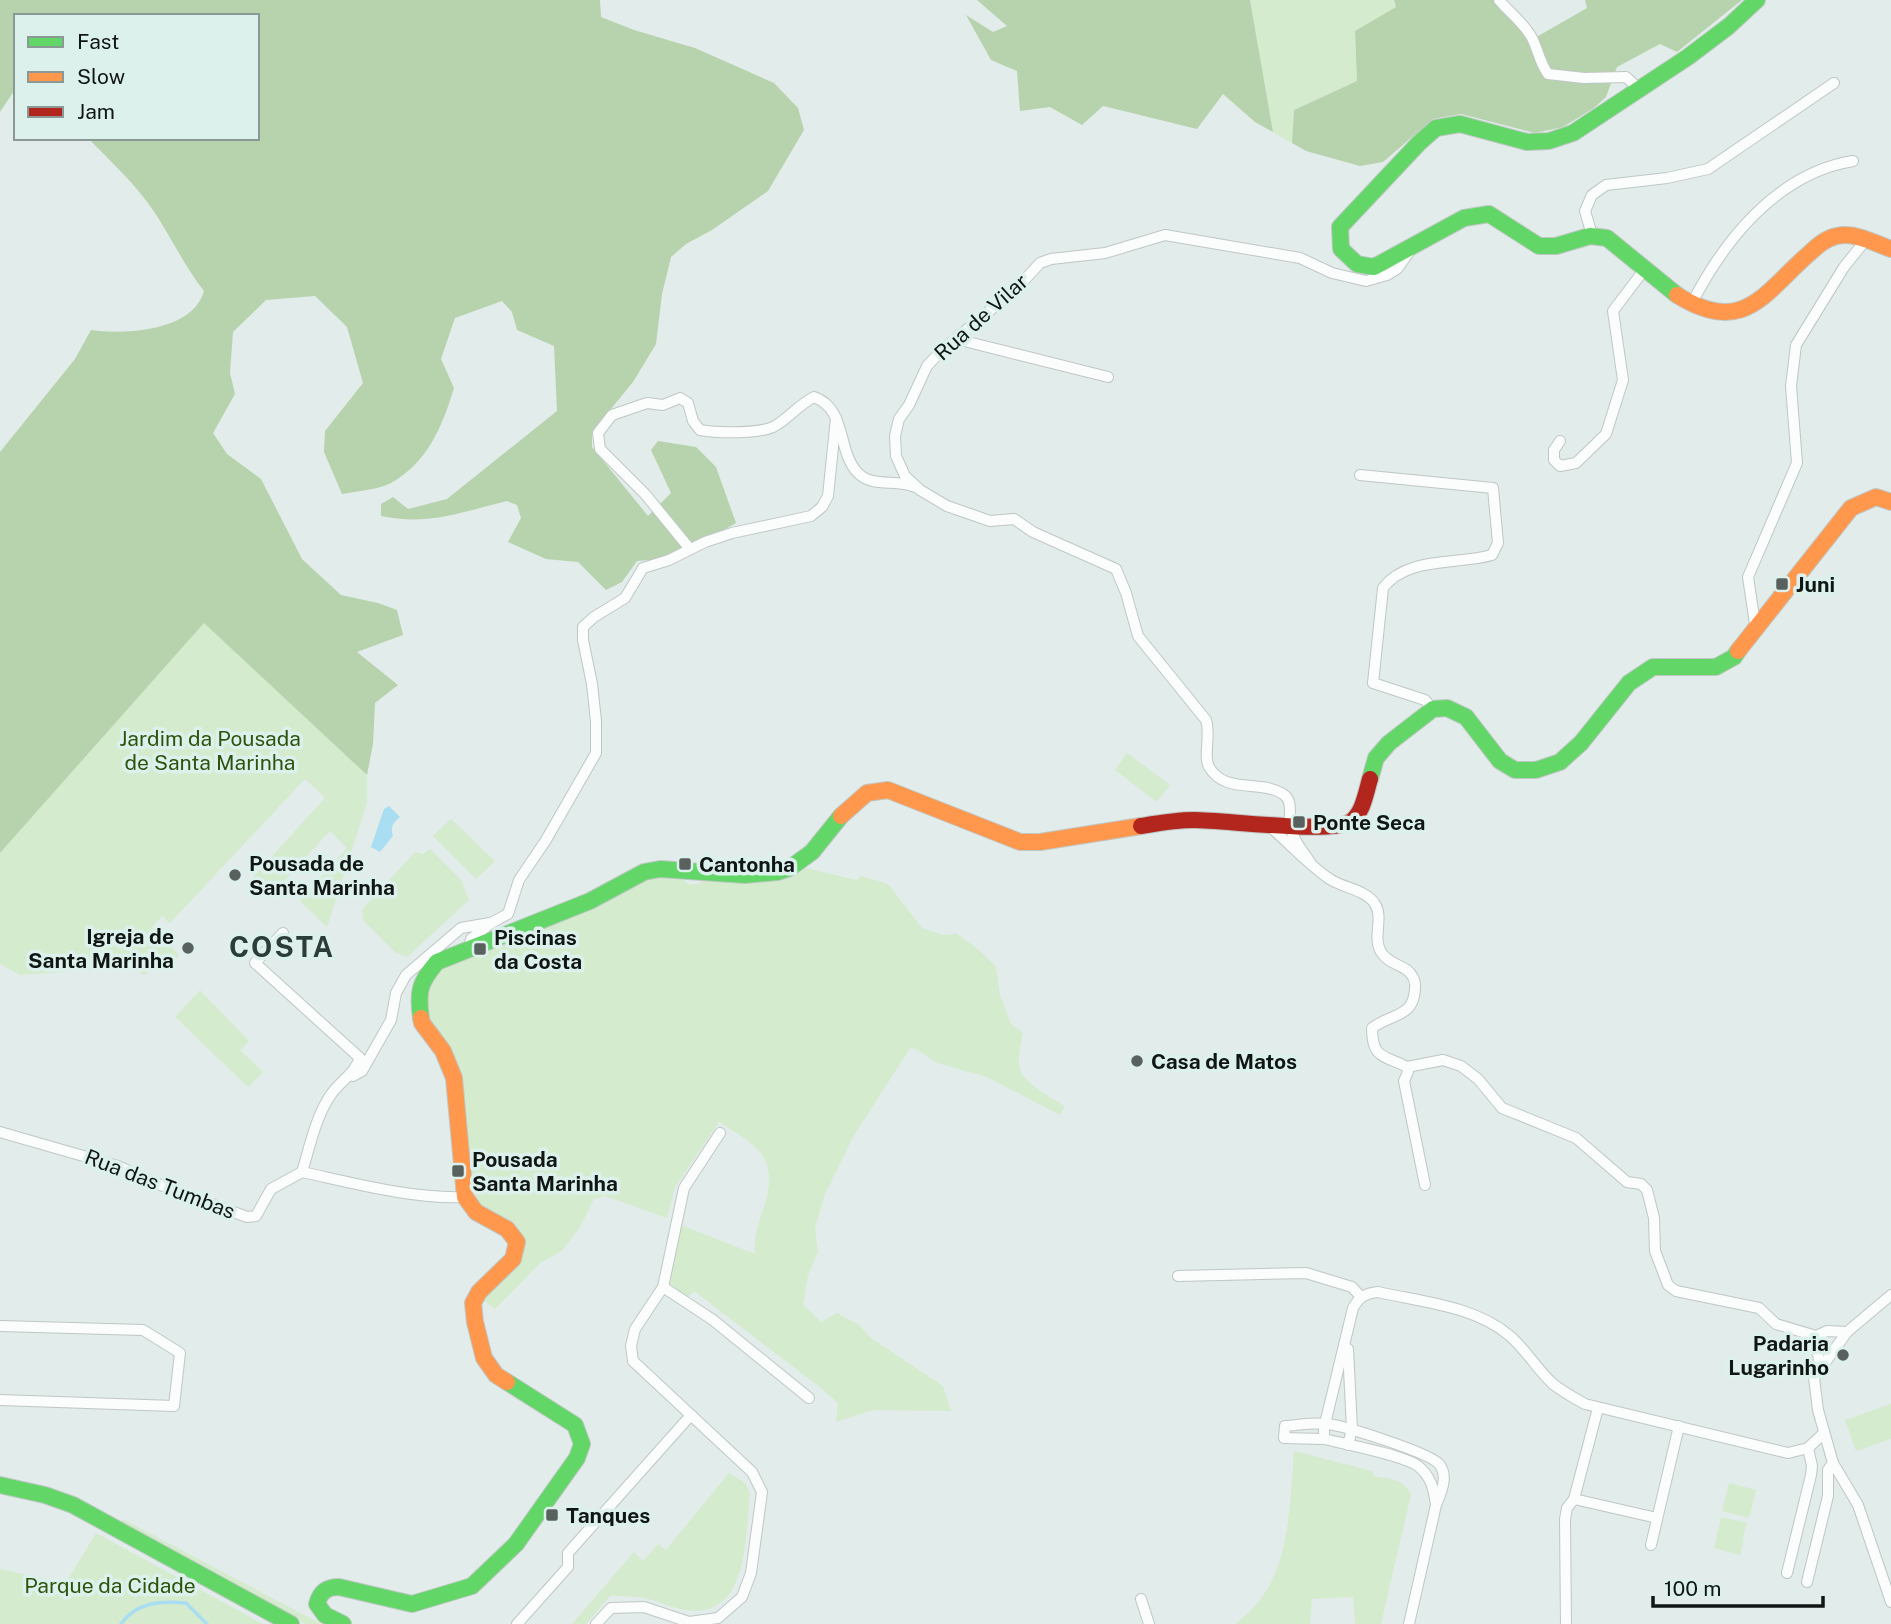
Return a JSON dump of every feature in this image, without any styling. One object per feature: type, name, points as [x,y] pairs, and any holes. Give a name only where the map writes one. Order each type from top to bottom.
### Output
[{"type":"street","points":[[1499,0],[1529,33],[1548,74],[1584,78],[1626,77],[1639,89]]},
{"type":"street","points":[[1757,0],[1729,26],[1573,133],[1549,141],[1527,142],[1460,124],[1436,128],[1340,227],[1341,249],[1357,264],[1374,267],[1464,218],[1489,214],[1540,246],[1564,244],[1592,236],[1607,238],[1644,270],[1692,303],[1715,312],[1738,311],[1760,302],[1824,240],[1844,235],[1891,249]]},
{"type":"street","points":[[1592,236],[1585,211],[1592,195],[1606,185],[1667,178],[1709,169],[1834,83]]},
{"type":"street","points":[[1692,303],[1723,251],[1763,207],[1802,177],[1828,166],[1853,161]]},
{"type":"street","name":"Rua de Vilar","points":[[1290,826],[1289,802],[1284,794],[1265,788],[1236,786],[1223,781],[1209,768],[1206,758],[1209,738],[1206,720],[1138,636],[1116,569],[1033,532],[1014,519],[990,521],[971,516],[920,490],[905,476],[896,456],[895,436],[899,419],[909,405],[927,366],[960,334],[1017,288],[1040,263],[1051,259],[1105,253],[1165,235],[1300,258],[1332,273],[1366,281],[1397,269],[1413,247]]},
{"type":"street","points":[[1756,630],[1748,577],[1797,463],[1791,386],[1796,345],[1844,267],[1865,241]]},
{"type":"street","points":[[1560,441],[1554,450],[1554,460],[1560,466],[1576,463],[1606,434],[1623,380],[1613,311],[1644,270]]},
{"type":"street","points":[[960,334],[968,342],[1108,377]]},
{"type":"street","points":[[690,549],[645,494],[600,449],[598,433],[612,415],[647,403],[663,405],[680,398],[688,403],[693,421],[700,430],[718,433],[752,430],[772,427],[803,402],[814,397],[825,401],[836,418],[849,458],[857,472],[870,481],[894,481],[920,490]]},
{"type":"street","points":[[469,948],[471,939],[508,914],[519,880],[546,840],[596,753],[596,721],[583,627],[625,598],[643,568],[670,560],[732,533],[811,516],[822,508],[828,496],[836,418]]},
{"type":"street","points":[[1360,475],[1493,488],[1499,543],[1492,555],[1478,559],[1430,563],[1392,577],[1383,588],[1373,683],[1426,700],[1433,709]]},
{"type":"street","points":[[343,1624],[325,1615],[317,1604],[318,1596],[330,1587],[412,1604],[472,1586],[516,1544],[577,1458],[582,1444],[575,1425],[496,1375],[484,1358],[473,1303],[479,1292],[513,1259],[517,1242],[507,1229],[476,1212],[465,1197],[454,1078],[443,1051],[422,1023],[419,1004],[422,981],[437,962],[590,901],[644,872],[660,869],[761,874],[788,870],[808,858],[856,802],[869,792],[888,790],[1020,842],[1040,842],[1172,821],[1335,827],[1350,822],[1359,813],[1376,758],[1389,743],[1433,709],[1447,708],[1466,717],[1500,761],[1515,770],[1536,770],[1560,762],[1581,743],[1629,683],[1653,667],[1716,667],[1734,657],[1851,508],[1876,497],[1891,502]]},
{"type":"street","points":[[1268,825],[1331,881],[1364,895],[1375,903],[1379,915],[1377,937],[1380,951],[1390,961],[1409,971],[1416,983],[1415,1002],[1408,1011],[1383,1020],[1372,1028],[1372,1043],[1382,1057],[1407,1067],[1443,1060],[1461,1066],[1478,1079],[1502,1108],[1576,1138],[1627,1182],[1641,1184],[1647,1189],[1654,1218],[1655,1251],[1668,1285],[1676,1291],[1759,1308],[1776,1324],[1816,1336],[1827,1331],[1847,1332]]},
{"type":"street","points":[[1290,826],[1295,841],[1310,862]]},
{"type":"street","points":[[342,1083],[362,1071],[391,1020],[396,993],[406,975],[461,928],[491,923]]},
{"type":"street","points":[[283,933],[255,964],[360,1058],[356,1070],[332,1094],[318,1121],[302,1172],[368,1186],[450,1198],[465,1197]]},
{"type":"street","points":[[1407,1067],[1404,1081],[1425,1185]]},
{"type":"street","name":"Rua das Tumbas","points":[[0,1132],[118,1166],[247,1217],[256,1216],[260,1212],[271,1189],[302,1172]]},
{"type":"street","points":[[596,1624],[611,1608],[644,1606],[689,1622],[718,1618],[742,1597],[751,1573],[762,1492],[752,1472],[634,1361],[631,1346],[635,1329],[663,1287],[684,1188],[720,1133]]},
{"type":"street","points":[[1178,1276],[1306,1273],[1352,1287],[1361,1297]]},
{"type":"street","points":[[663,1287],[733,1336],[809,1398]]},
{"type":"street","points":[[1324,1439],[1325,1423],[1353,1308],[1361,1297],[1378,1292],[1460,1310],[1489,1320],[1510,1336],[1551,1382],[1564,1393],[1585,1404],[1788,1453],[1808,1448],[1824,1433]]},
{"type":"street","points":[[1817,1373],[1847,1332],[1891,1295]]},
{"type":"street","points":[[0,1326],[143,1330],[180,1353],[174,1406],[0,1400]]},
{"type":"street","points":[[1348,1336],[1352,1429],[1348,1445]]},
{"type":"street","points":[[1816,1336],[1819,1346],[1817,1373],[1824,1433],[1832,1463],[1858,1505],[1891,1602]]},
{"type":"street","points":[[1566,1624],[1567,1508],[1574,1499],[1598,1408]]},
{"type":"street","points":[[517,1624],[568,1567],[568,1553],[691,1415]]},
{"type":"street","points":[[1409,1624],[1436,1505],[1443,1489],[1444,1478],[1439,1463],[1427,1455],[1352,1429],[1325,1423],[1285,1426],[1284,1438],[1324,1439],[1417,1465],[1434,1488],[1436,1505]]},
{"type":"street","points":[[1651,1545],[1679,1426]]},
{"type":"street","points":[[1787,1573],[1811,1475],[1808,1448]]},
{"type":"street","points":[[1807,1582],[1828,1496],[1828,1470],[1832,1463]]},
{"type":"street","points":[[0,1485],[45,1495],[73,1505],[291,1624]]},
{"type":"street","points":[[1574,1499],[1657,1518]]},
{"type":"street","points":[[1797,1537],[1816,1541]]},
{"type":"street","points":[[1141,1599],[1149,1624]]},
{"type":"green space","points":[[0,0],[600,0],[601,17],[695,48],[774,83],[798,108],[804,130],[768,191],[712,230],[686,244],[671,257],[662,294],[656,344],[633,382],[592,432],[592,447],[648,516],[671,493],[651,450],[658,441],[696,447],[716,467],[736,523],[673,558],[637,561],[622,582],[606,590],[578,562],[546,559],[508,542],[521,518],[517,505],[507,501],[430,519],[381,516],[381,504],[393,497],[408,509],[447,499],[557,411],[554,346],[517,330],[512,312],[502,301],[455,318],[441,359],[454,388],[432,442],[415,465],[391,483],[374,489],[342,494],[324,452],[325,431],[363,383],[347,327],[315,296],[266,300],[233,332],[230,373],[235,394],[213,433],[227,454],[261,479],[302,559],[341,595],[397,610],[403,635],[357,652],[398,685],[375,703],[373,744],[367,775],[204,623],[0,853],[0,452],[75,359],[91,330],[122,332],[173,322],[187,315],[204,291],[148,203],[90,140],[259,140],[259,14],[14,14],[14,91],[0,112]]},
{"type":"green space","points":[[977,0],[1250,0],[1273,132],[1255,122],[1223,94],[1197,129],[1103,106],[1082,125],[1050,107],[1020,111],[1017,71],[991,60],[966,15],[993,32],[1007,26]]},
{"type":"green space","points":[[1250,0],[1394,0],[1396,7],[1355,31],[1357,81],[1294,110],[1292,143],[1273,132]]},
{"type":"green space","points":[[1394,0],[1499,0],[1533,39],[1587,8],[1585,0],[1742,0],[1677,52],[1660,44],[1617,67],[1606,97],[1594,108],[1563,127],[1535,133],[1461,114],[1433,119],[1383,162],[1360,166],[1306,151],[1292,143],[1294,110],[1357,81],[1355,31],[1396,7]]},
{"type":"green space","name":"Jardim da Pousada de Santa Marinha","points":[[204,622],[367,775],[367,803],[327,927],[300,901],[347,848],[330,831],[272,894],[253,877],[325,798],[305,779],[170,923],[162,916],[152,927],[179,955],[173,962],[165,957],[144,975],[134,967],[20,975],[0,964],[0,853]]},
{"type":"green space","points":[[1127,753],[1170,785],[1157,802],[1115,770]]},
{"type":"green space","points":[[451,819],[495,861],[476,879],[433,836]]},
{"type":"green space","points":[[430,849],[461,880],[469,900],[407,957],[395,952],[363,920],[362,910],[415,852],[424,854]]},
{"type":"green space","points":[[805,868],[857,880],[861,876],[888,884],[922,928],[943,935],[957,934],[980,951],[996,967],[1000,995],[1011,1024],[1023,1033],[1019,1058],[1021,1072],[1035,1087],[1065,1106],[1060,1115],[987,1077],[937,1063],[910,1048],[853,1137],[825,1194],[815,1228],[818,1252],[808,1275],[803,1305],[821,1322],[837,1313],[858,1324],[871,1338],[943,1386],[951,1411],[873,1410],[836,1422],[838,1403],[821,1388],[694,1291],[688,1297],[669,1283],[681,1225],[755,1254],[757,1230],[768,1190],[767,1164],[754,1146],[719,1122],[675,1187],[667,1218],[605,1196],[594,1199],[580,1227],[562,1251],[540,1263],[495,1309],[483,1300],[515,1269],[522,1252],[473,1196],[461,1094],[425,1014],[427,981],[435,971],[639,880],[682,878],[688,884],[698,884],[705,879],[770,879],[794,874]]},
{"type":"green space","points":[[200,990],[249,1041],[240,1050],[263,1072],[248,1087],[175,1017]]},
{"type":"green space","points":[[1891,1404],[1891,1439],[1856,1451],[1845,1420]]},
{"type":"green space","points":[[1294,1451],[1372,1471],[1374,1476],[1401,1483],[1411,1495],[1381,1624],[1355,1624],[1353,1597],[1312,1599],[1310,1624],[1235,1624],[1253,1608],[1267,1590],[1277,1569],[1288,1523]]},
{"type":"green space","points":[[729,1473],[745,1483],[750,1494],[740,1572],[732,1589],[721,1602],[706,1610],[685,1610],[643,1598],[610,1596],[586,1624],[572,1624],[634,1552],[643,1561],[658,1544],[666,1550]]},
{"type":"green space","points":[[1729,1483],[1756,1490],[1749,1518],[1722,1511]]},
{"type":"green space","points":[[1721,1517],[1747,1523],[1741,1538],[1744,1539],[1740,1555],[1714,1548]]},
{"type":"green space","points":[[123,1519],[322,1624],[306,1624],[119,1523]]},
{"type":"green space","name":"Parque da Cidade","points":[[96,1533],[263,1624],[0,1624],[0,1569],[66,1583]]},
{"type":"water","points":[[389,806],[400,817],[393,825],[393,836],[380,852],[371,847],[384,809]]},
{"type":"waterway","points":[[121,1624],[142,1607],[167,1602],[186,1603],[207,1624]]},
{"type":"traffic: fast","points":[[1677,295],[1607,238],[1590,236],[1556,246],[1539,246],[1489,214],[1464,218],[1374,267],[1357,264],[1341,249],[1340,227],[1436,128],[1460,124],[1527,142],[1549,141],[1573,133],[1688,57],[1729,26],[1757,0]]},
{"type":"traffic: fast","points":[[1370,779],[1376,758],[1389,743],[1433,709],[1447,708],[1466,717],[1500,761],[1515,770],[1536,770],[1560,762],[1581,743],[1629,683],[1653,667],[1716,667],[1734,657],[1738,651]]},
{"type":"traffic: fast","points":[[421,1018],[421,987],[437,962],[590,901],[644,872],[660,869],[745,875],[778,872],[790,868],[812,852],[841,816]]},
{"type":"traffic: fast","points":[[343,1624],[325,1615],[317,1604],[322,1593],[328,1589],[339,1587],[412,1604],[472,1586],[516,1544],[577,1458],[582,1444],[575,1425],[507,1382]]},
{"type":"traffic: fast","points":[[0,1485],[45,1495],[73,1505],[291,1624]]},
{"type":"traffic: slow","points":[[1677,295],[1700,307],[1720,312],[1737,311],[1767,294],[1815,248],[1831,238],[1840,235],[1857,236],[1891,249]]},
{"type":"traffic: slow","points":[[1738,651],[1851,508],[1876,497],[1891,502]]},
{"type":"traffic: slow","points":[[841,816],[867,793],[888,790],[1020,842],[1040,842],[1141,826]]},
{"type":"traffic: slow","points":[[421,1018],[443,1051],[454,1078],[465,1197],[476,1212],[507,1229],[517,1242],[513,1259],[479,1292],[473,1303],[484,1358],[496,1375],[507,1382]]},
{"type":"traffic: jam","points":[[1141,826],[1194,820],[1300,827],[1339,825],[1350,822],[1358,814],[1370,779]]},
{"type":"place","name":"Juni","points":[[1782,584]]},
{"type":"place","name":"Ponte Seca","points":[[1299,822]]},
{"type":"place","name":"Cantonha","points":[[685,864]]},
{"type":"place","name":"Pousada de Santa Marinha","points":[[235,875]]},
{"type":"place","name":"Igreja de Santa Marinha","points":[[188,948]]},
{"type":"place","name":"Piscinas da Costa","points":[[480,949]]},
{"type":"place","name":"Casa de Matos","points":[[1137,1061]]},
{"type":"place","name":"Pousada Santa Marinha","points":[[458,1171]]},
{"type":"place","name":"Padaria Lugarinho","points":[[1843,1355]]},
{"type":"place","name":"Tanques","points":[[552,1515]]},
{"type":"district","name":"COSTA","points":[[282,946]]}]
